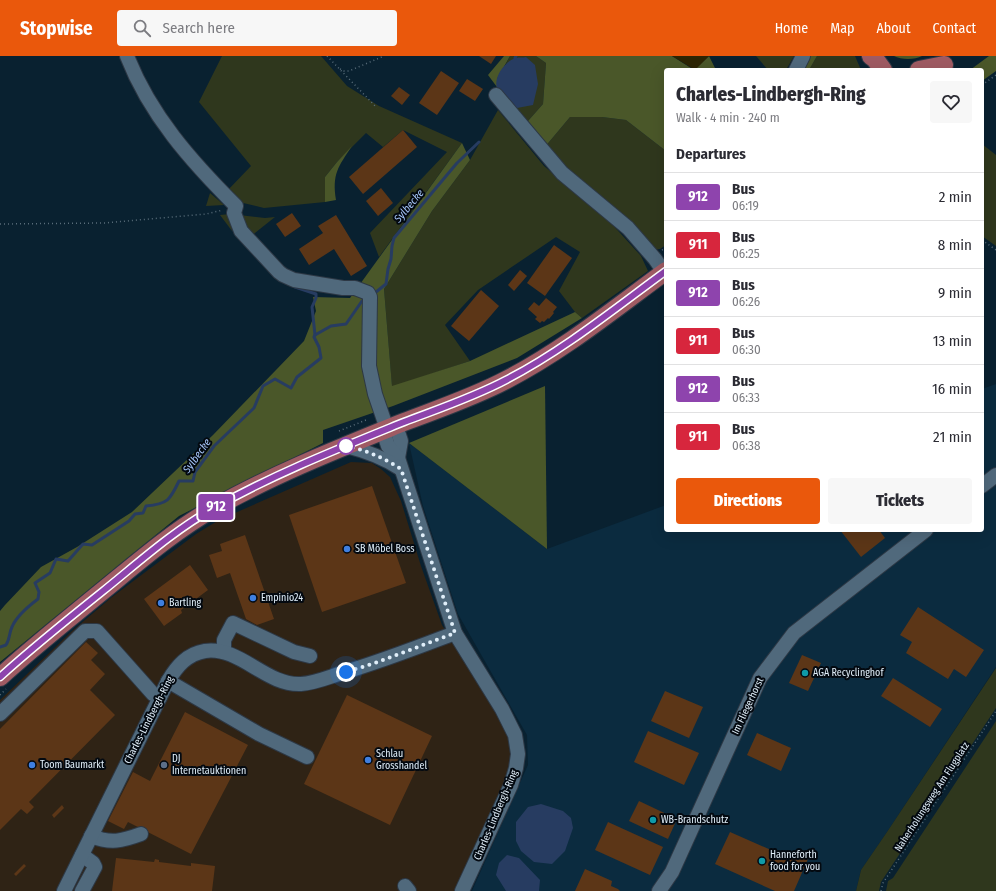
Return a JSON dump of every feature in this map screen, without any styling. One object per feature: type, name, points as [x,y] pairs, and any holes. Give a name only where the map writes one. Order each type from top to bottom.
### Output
[{"type":"main road","points":[[928,68],[946,64]]},
{"type":"main road","points":[[5,681],[29,651],[135,564],[193,520],[343,438],[388,429],[438,410],[505,380],[537,362],[588,329],[664,273]]},
{"type":"street","points":[[127,56],[133,72],[149,102],[177,142],[202,172],[236,206]]},
{"type":"street","points":[[797,68],[803,56]]},
{"type":"street","points":[[498,97],[562,173],[628,228],[664,271]]},
{"type":"street","name":"Charles-Lindbergh-Ring","points":[[236,206],[234,213],[241,231],[283,275],[294,280],[325,286],[355,288],[368,293],[370,297],[369,366],[375,394],[388,429],[401,441],[399,464],[455,633],[512,726],[515,735],[518,754],[516,768],[510,785],[462,891]]},
{"type":"street","points":[[343,438],[374,454],[399,464]]},
{"type":"street","points":[[984,484],[996,475]]},
{"type":"street","name":"Im Fliegerhorst","points":[[659,891],[672,872],[760,678],[794,633],[923,532]]},
{"type":"street","points":[[224,651],[224,640],[233,623],[294,652],[310,656]]},
{"type":"street","points":[[0,714],[85,631],[97,631],[153,694],[160,697]]},
{"type":"street","name":"Charles-Lindbergh-Ring","points":[[64,891],[168,681],[176,668],[187,658],[198,652],[211,650],[224,651],[280,680],[300,684],[375,663],[455,633]]},
{"type":"street","points":[[168,681],[259,734],[307,757]]},
{"type":"street","points":[[91,836],[101,839],[120,841],[141,834]]},
{"type":"street","points":[[82,855],[93,862],[95,867],[82,891]]},
{"type":"path","points":[[327,56],[377,108]]},
{"type":"path","points":[[338,68],[344,71],[349,71],[384,56]]},
{"type":"path","points":[[984,84],[996,75]]},
{"type":"path","points":[[0,224],[104,223],[156,220],[206,214],[236,206]]},
{"type":"path","points":[[984,241],[996,250]]},
{"type":"path","points":[[343,438],[366,420]]},
{"type":"path","points":[[0,695],[5,681]]},
{"type":"path","name":"Naherholungsweg Am Flugplatz","points":[[881,891],[883,883],[996,711]]},
{"type":"shaded area","points":[[526,57],[535,65],[538,84],[533,105],[517,108],[498,91],[496,84],[501,70],[508,62],[512,59]]},
{"type":"shaded area","points":[[996,384],[996,667],[861,870],[856,891],[472,891],[528,765],[527,735],[458,614],[423,506],[409,443],[547,549],[664,506],[664,532],[984,532],[984,388]]},
{"type":"shaded area","points":[[351,462],[372,463],[390,477],[401,501],[421,566],[442,625],[497,711],[507,730],[512,756],[505,781],[457,891],[0,891],[0,700],[72,631],[112,597],[196,534],[219,520]]},
{"type":"shaded area","points":[[541,804],[563,811],[571,818],[573,828],[565,851],[552,864],[534,862],[521,851],[516,841],[516,822],[528,807]]},
{"type":"shaded area","points":[[507,855],[519,858],[540,880],[539,891],[506,891],[496,875],[499,863]]},
{"type":"green space","points":[[222,56],[321,56],[347,86],[379,106],[462,143],[379,257],[370,233],[447,152],[403,130],[383,147],[366,133],[337,162],[325,177],[325,202],[264,208],[239,202],[227,191],[251,166],[199,102]]},
{"type":"green space","points":[[504,56],[510,56],[497,79],[497,87],[488,75]]},
{"type":"green space","points":[[510,56],[536,56],[546,63],[543,104],[528,121],[514,111],[502,98],[497,87],[501,93],[515,58],[505,66]]},
{"type":"green space","points":[[536,56],[672,56],[691,68],[664,68],[664,149],[626,120],[602,117],[570,117],[544,148],[509,106],[528,121],[543,104],[546,63]]},
{"type":"green space","points":[[709,56],[715,68],[696,68]]},
{"type":"green space","points":[[756,56],[794,56],[787,68],[766,68]]},
{"type":"green space","points":[[810,56],[817,56],[810,68],[804,68]]},
{"type":"green space","points":[[817,56],[855,56],[860,68],[810,68]]},
{"type":"green space","points":[[894,56],[922,56],[908,59]]},
{"type":"green space","points":[[989,56],[996,56],[996,71],[984,80],[984,68],[973,68]]},
{"type":"green space","points":[[498,110],[544,166],[611,223],[641,256],[648,271],[582,318],[575,312],[559,291],[580,252],[556,237],[478,290],[445,325],[470,361],[392,387],[384,289],[432,211],[470,160]]},
{"type":"green space","points":[[570,117],[602,117],[626,120],[664,149],[664,246],[660,249],[653,250],[544,148]]},
{"type":"green space","points":[[462,143],[470,160],[432,211],[384,289],[392,386],[470,361],[575,312],[582,318],[517,358],[393,406],[323,430],[323,443],[179,516],[0,662],[0,611],[5,605],[41,567],[77,547],[132,512],[213,435],[304,341],[316,311],[313,297],[350,298]]},
{"type":"green space","points":[[352,146],[337,171],[335,184],[336,200],[325,202],[325,177]]},
{"type":"green space","points":[[984,146],[996,155],[996,246],[984,237]]},
{"type":"green space","points":[[210,193],[224,205],[206,206]]},
{"type":"green space","points":[[230,214],[232,231],[220,215]]},
{"type":"green space","points":[[239,215],[265,218],[275,217],[250,237]]},
{"type":"green space","points":[[545,386],[547,549],[409,443]]},
{"type":"green space","points":[[996,668],[996,708],[881,882],[879,891],[856,891],[861,870]]},
{"type":"green space","points":[[996,721],[996,891],[886,891],[888,881],[893,878]]},
{"type":"sand","points":[[672,56],[709,56],[697,68],[692,68]]},
{"type":"building","points":[[479,56],[496,56],[491,64]]},
{"type":"building","points":[[441,71],[459,83],[437,115],[419,103]]},
{"type":"building","points":[[467,79],[483,89],[475,101],[459,91]]},
{"type":"building","points":[[399,87],[410,95],[402,105],[391,96]]},
{"type":"building","points":[[403,130],[417,147],[363,194],[349,177]]},
{"type":"building","points":[[381,188],[393,203],[378,216],[366,201]]},
{"type":"building","points":[[292,213],[301,226],[285,237],[276,224]]},
{"type":"building","points":[[336,215],[367,266],[351,276],[334,249],[309,265],[299,249],[323,233],[318,226]]},
{"type":"building","points":[[554,245],[572,258],[545,296],[527,283]]},
{"type":"building","points":[[520,270],[527,276],[514,291],[508,285]]},
{"type":"building","points":[[481,290],[499,306],[469,341],[451,326]]},
{"type":"building","points":[[546,298],[557,307],[549,319],[548,318],[544,322],[542,321],[540,323],[535,319],[537,317],[528,309],[534,302],[539,306]]},
{"type":"building","name":"SB Möbel Boss","points":[[372,486],[406,583],[322,612],[289,515]]},
{"type":"building","points":[[842,532],[880,532],[885,538],[861,557]]},
{"type":"building","name":"Empinio24","points":[[245,535],[274,619],[257,625],[246,619],[230,573],[217,578],[209,555],[222,551],[220,544]]},
{"type":"building","points":[[190,565],[208,590],[181,610],[182,613],[164,626],[144,599]]},
{"type":"building","points":[[918,607],[984,650],[966,677],[954,669],[948,679],[906,653],[912,642],[900,635]]},
{"type":"building","name":"Toom Baumarkt","points":[[86,642],[98,653],[91,660],[105,674],[90,690],[115,715],[29,802],[34,807],[27,814],[21,809],[0,830],[0,729]]},
{"type":"building","name":"AGA Recyclinghof","points":[[802,655],[821,663],[808,691],[789,683]]},
{"type":"building","points":[[893,678],[942,709],[930,727],[881,696]]},
{"type":"building","points":[[665,691],[703,707],[689,738],[651,721]]},
{"type":"building","name":"Schlau Grosshandel","points":[[347,695],[432,736],[390,825],[304,784]]},
{"type":"building","points":[[185,712],[248,745],[191,854],[128,822],[124,829],[108,821],[133,772],[150,781]]},
{"type":"building","points":[[648,731],[699,753],[684,785],[634,762]]},
{"type":"building","points":[[757,733],[791,748],[781,771],[747,755]]},
{"type":"building","name":"WB-Brandschutz","points":[[639,801],[677,819],[668,839],[629,821]]},
{"type":"building","points":[[62,805],[64,808],[54,818],[52,815]]},
{"type":"building","points":[[608,822],[663,847],[650,875],[595,850]]},
{"type":"building","name":"Hanneforth food for you","points":[[730,832],[789,858],[792,851],[808,859],[794,891],[775,891],[715,864]]},
{"type":"building","points":[[116,858],[154,862],[155,859],[159,860],[159,862],[191,866],[191,863],[215,866],[212,891],[112,891]]},
{"type":"building","points":[[24,864],[26,866],[16,876],[14,874]]},
{"type":"building","points":[[585,869],[612,881],[611,886],[620,891],[575,891]]},
{"type":"waterway","name":"Sylbecke","points":[[376,292],[386,284],[394,238],[457,163],[479,142]]},
{"type":"waterway","points":[[295,287],[316,294],[312,307],[315,335]]},
{"type":"waterway","name":"Sylbecke","points":[[0,647],[6,645],[11,629],[20,615],[38,599],[39,592],[35,583],[50,573],[56,559],[68,561],[83,544],[92,545],[129,521],[135,514],[143,513],[146,506],[159,504],[167,500],[173,493],[179,481],[193,481],[195,472],[214,446],[254,408],[263,386],[275,379],[291,388],[297,377],[321,358],[319,347],[314,337],[315,335],[331,326],[346,324],[362,301]]},
{"type":"bus line","name":"912","points":[[0,677],[29,651],[193,520],[263,483],[305,464],[405,422],[438,410],[505,380],[537,362],[588,329],[664,272]]},
{"type":"place","name":"SB Möbel Boss","points":[[347,549]]},
{"type":"place","name":"Empinio24","points":[[253,598]]},
{"type":"place","name":"Bartling","points":[[161,603]]},
{"type":"place","name":"AGA Recyclinghof","points":[[805,673]]},
{"type":"place","name":"Schlau Grosshandel","points":[[368,760]]},
{"type":"place","name":"Toom Baumarkt","points":[[32,765]]},
{"type":"place","name":"DJ Internetauktionen","points":[[164,765]]},
{"type":"place","name":"WB-Brandschutz","points":[[653,820]]},
{"type":"place","name":"Hanneforth food for you","points":[[762,861]]},
{"type":"route","points":[[346,446],[374,454],[388,460],[401,469],[455,633],[375,663],[346,672]]}]
